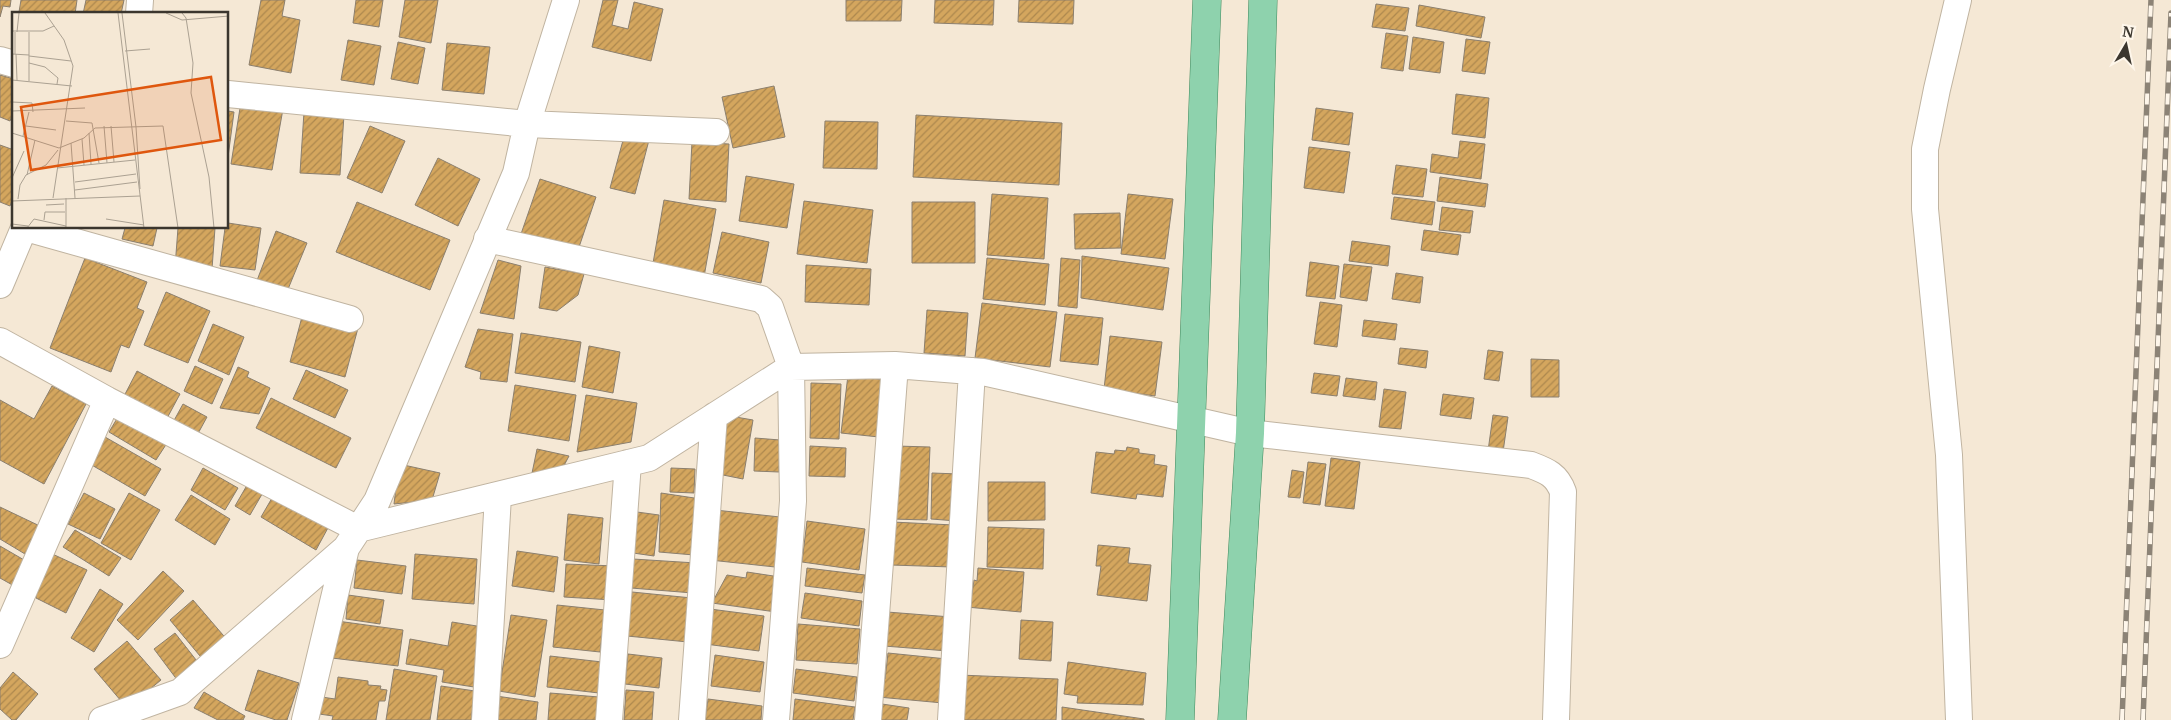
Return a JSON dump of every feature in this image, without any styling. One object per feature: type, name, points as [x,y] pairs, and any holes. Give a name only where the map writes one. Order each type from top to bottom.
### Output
[{"type":"main road","points":[[1180,720],[1207,0]]},
{"type":"main road","points":[[1232,720],[1250,433],[1263,0]]},
{"type":"street","points":[[102,720],[180,692],[352,538],[377,501],[516,173],[527,124],[566,0]]},
{"type":"street","points":[[1958,0],[1925,149],[1925,209],[1949,455],[1959,720]]},
{"type":"street","points":[[229,94],[527,124],[716,132]]},
{"type":"street","points":[[0,285],[25,229]]},
{"type":"street","points":[[29,229],[350,320]]},
{"type":"street","points":[[487,239],[761,299],[770,307],[791,368],[793,501],[776,720]]},
{"type":"street","points":[[0,341],[352,538],[498,496],[649,458],[791,368],[896,365],[972,371],[1250,433],[1531,465],[1548,471],[1559,481],[1562,492],[1556,720]]},
{"type":"street","points":[[868,720],[896,365]]},
{"type":"street","points":[[951,720],[972,371]]},
{"type":"street","points":[[0,645],[107,400]]},
{"type":"street","points":[[692,720],[714,416]]},
{"type":"street","points":[[610,720],[628,464]]},
{"type":"street","points":[[485,720],[498,496]]},
{"type":"street","points":[[305,720],[352,538]]},
{"type":"building","points":[[0,0],[11,0],[10,7],[3,6],[0,17]]},
{"type":"building","points":[[21,0],[77,0],[75,12],[19,12]]},
{"type":"building","points":[[86,0],[124,0],[121,12],[83,12]]},
{"type":"building","points":[[261,0],[285,0],[282,16],[300,20],[291,73],[249,65]]},
{"type":"building","points":[[356,0],[383,0],[379,27],[353,23]]},
{"type":"building","points":[[405,0],[438,0],[431,43],[399,37]]},
{"type":"building","points":[[603,0],[618,0],[612,25],[628,29],[634,2],[663,9],[651,61],[592,47]]},
{"type":"building","points":[[846,0],[902,0],[901,21],[846,21]]},
{"type":"building","points":[[935,0],[994,0],[993,25],[934,23]]},
{"type":"building","points":[[1019,0],[1074,0],[1073,24],[1018,22]]},
{"type":"building","points":[[1376,4],[1409,8],[1405,31],[1372,27]]},
{"type":"building","points":[[1419,5],[1485,17],[1481,38],[1416,26]]},
{"type":"building","points":[[1386,33],[1408,36],[1403,71],[1381,68]]},
{"type":"building","points":[[1413,37],[1444,42],[1440,73],[1409,69]]},
{"type":"building","points":[[1466,39],[1490,42],[1485,74],[1462,71]]},
{"type":"building","points":[[348,40],[381,46],[374,85],[341,80]]},
{"type":"building","points":[[398,42],[425,48],[418,84],[391,79]]},
{"type":"building","points":[[447,43],[490,47],[484,94],[442,90]]},
{"type":"building","points":[[0,75],[12,78],[12,116],[10,121],[0,117]]},
{"type":"building","points":[[774,86],[785,137],[733,148],[722,97]]},
{"type":"building","points":[[1456,94],[1489,98],[1485,138],[1452,134]]},
{"type":"building","points":[[241,102],[283,109],[272,170],[231,164]]},
{"type":"building","points":[[1316,108],[1353,113],[1349,145],[1312,140]]},
{"type":"building","points":[[229,111],[234,112],[229,150]]},
{"type":"building","points":[[304,112],[344,115],[340,175],[300,173]]},
{"type":"building","points":[[916,115],[1062,123],[1059,185],[913,177]]},
{"type":"building","points":[[825,121],[878,122],[877,169],[823,168]]},
{"type":"building","points":[[370,126],[405,141],[382,193],[347,178]]},
{"type":"building","points":[[625,133],[649,140],[635,194],[610,188]]},
{"type":"building","points":[[1460,141],[1485,144],[1481,179],[1430,172],[1432,154],[1458,158]]},
{"type":"building","points":[[692,142],[729,144],[726,202],[689,199]]},
{"type":"building","points":[[0,145],[12,149],[12,200],[10,206],[0,202]]},
{"type":"building","points":[[1309,147],[1350,152],[1344,193],[1304,188]]},
{"type":"building","points":[[438,158],[480,179],[458,226],[415,205]]},
{"type":"building","points":[[1396,165],[1427,169],[1423,197],[1392,194]]},
{"type":"building","points":[[746,176],[794,184],[787,228],[739,221]]},
{"type":"building","points":[[1440,177],[1488,184],[1485,207],[1437,201]]},
{"type":"building","points":[[540,179],[596,197],[577,253],[521,234]]},
{"type":"building","points":[[992,194],[1048,198],[1044,259],[987,255]]},
{"type":"building","points":[[1128,194],[1173,199],[1165,259],[1121,254]]},
{"type":"building","points":[[1394,197],[1435,202],[1432,225],[1391,219]]},
{"type":"building","points":[[664,200],[716,209],[704,277],[652,269]]},
{"type":"building","points":[[804,201],[873,210],[867,263],[797,254]]},
{"type":"building","points":[[357,202],[450,240],[430,290],[336,252]]},
{"type":"building","points":[[912,202],[975,202],[975,263],[912,263]]},
{"type":"building","points":[[1442,207],[1473,211],[1470,233],[1439,230]]},
{"type":"building","points":[[1120,213],[1121,248],[1075,249],[1074,214]]},
{"type":"building","points":[[229,223],[261,228],[255,270],[220,266],[225,229],[229,229]]},
{"type":"building","points":[[125,229],[157,229],[153,246],[122,239]]},
{"type":"building","points":[[178,229],[215,229],[212,269],[175,267]]},
{"type":"building","points":[[1424,230],[1461,235],[1458,255],[1421,250]]},
{"type":"building","points":[[276,231],[307,243],[286,294],[256,283]]},
{"type":"building","points":[[722,232],[769,242],[761,283],[713,273]]},
{"type":"building","points":[[1352,241],[1390,246],[1388,266],[1349,261]]},
{"type":"building","points":[[1082,256],[1169,268],[1163,310],[1081,298]]},
{"type":"building","points":[[85,258],[147,282],[137,308],[144,311],[129,348],[121,345],[111,372],[50,348]]},
{"type":"building","points":[[987,258],[1049,264],[1045,305],[983,299]]},
{"type":"building","points":[[1061,258],[1080,260],[1077,308],[1058,306]]},
{"type":"building","points":[[498,260],[521,266],[514,319],[480,313]]},
{"type":"building","points":[[1310,262],[1339,266],[1335,299],[1306,296]]},
{"type":"building","points":[[1344,264],[1372,267],[1367,301],[1340,297]]},
{"type":"building","points":[[806,265],[871,269],[869,305],[805,302]]},
{"type":"building","points":[[545,267],[584,274],[578,295],[557,311],[539,308]]},
{"type":"building","points":[[1396,273],[1423,277],[1420,303],[1392,299]]},
{"type":"building","points":[[166,292],[210,311],[188,363],[144,345]]},
{"type":"building","points":[[1320,302],[1342,305],[1337,347],[1314,344]]},
{"type":"building","points":[[982,303],[1057,312],[1050,367],[975,358]]},
{"type":"building","points":[[927,310],[968,313],[965,356],[924,353]]},
{"type":"building","points":[[303,313],[358,328],[345,377],[290,362]]},
{"type":"building","points":[[1065,314],[1103,318],[1098,365],[1060,361]]},
{"type":"building","points":[[1364,320],[1397,324],[1395,340],[1362,336]]},
{"type":"building","points":[[213,324],[244,337],[229,375],[198,361]]},
{"type":"building","points":[[478,329],[513,334],[507,382],[480,379],[481,372],[465,367]]},
{"type":"building","points":[[521,333],[581,342],[575,382],[515,373]]},
{"type":"building","points":[[1110,336],[1162,342],[1155,396],[1104,389]]},
{"type":"building","points":[[589,346],[620,352],[613,393],[582,387]]},
{"type":"building","points":[[1400,348],[1428,351],[1426,368],[1398,364]]},
{"type":"building","points":[[1488,350],[1503,352],[1499,381],[1484,379]]},
{"type":"building","points":[[1531,359],[1559,360],[1559,397],[1531,397]]},
{"type":"building","points":[[195,366],[223,379],[212,404],[184,391]]},
{"type":"building","points":[[238,367],[249,372],[247,377],[270,388],[259,414],[220,408]]},
{"type":"building","points":[[306,370],[348,390],[335,418],[293,399]]},
{"type":"building","points":[[137,371],[180,394],[165,422],[122,400]]},
{"type":"building","points":[[1314,373],[1340,376],[1337,396],[1311,393]]},
{"type":"building","points":[[848,375],[885,380],[879,437],[841,433]]},
{"type":"building","points":[[1346,378],[1377,382],[1375,400],[1343,396]]},
{"type":"building","points":[[811,383],[841,384],[839,439],[810,438]]},
{"type":"building","points":[[515,385],[576,395],[569,441],[508,431]]},
{"type":"building","points":[[52,386],[86,404],[44,484],[0,460],[0,400],[34,419]]},
{"type":"building","points":[[1384,389],[1406,392],[1401,429],[1379,427]]},
{"type":"building","points":[[1443,394],[1474,398],[1471,419],[1440,415]]},
{"type":"building","points":[[586,395],[637,403],[631,442],[577,452]]},
{"type":"building","points":[[271,398],[351,438],[336,468],[256,428]]},
{"type":"building","points":[[183,404],[207,417],[195,439],[171,426]]},
{"type":"building","points":[[121,412],[169,440],[156,460],[109,432]]},
{"type":"building","points":[[724,415],[753,420],[743,479],[713,473]]},
{"type":"building","points":[[1493,415],[1508,417],[1503,452],[1488,451]]},
{"type":"building","points":[[105,437],[161,469],[145,496],[90,464]]},
{"type":"building","points":[[755,438],[780,440],[779,472],[754,471]]},
{"type":"building","points":[[810,446],[846,448],[845,477],[809,476]]},
{"type":"building","points":[[896,446],[930,447],[927,520],[892,519]]},
{"type":"building","points":[[1127,447],[1139,449],[1139,453],[1155,455],[1154,464],[1167,466],[1163,497],[1137,494],[1136,499],[1091,493],[1096,452],[1114,454],[1115,450],[1126,451]]},
{"type":"building","points":[[537,449],[569,456],[558,477],[531,478]]},
{"type":"building","points":[[1331,458],[1360,462],[1354,509],[1325,506]]},
{"type":"building","points":[[1308,462],[1326,464],[1320,505],[1303,503]]},
{"type":"building","points":[[399,464],[440,473],[432,500],[394,504]]},
{"type":"building","points":[[203,468],[238,488],[225,510],[191,490]]},
{"type":"building","points":[[671,468],[695,469],[694,493],[670,492]]},
{"type":"building","points":[[1292,470],[1304,472],[1300,498],[1288,497]]},
{"type":"building","points":[[932,473],[959,474],[957,521],[931,519]]},
{"type":"building","points":[[250,480],[265,489],[250,515],[235,506]]},
{"type":"building","points":[[988,482],[1045,482],[1045,520],[988,521]]},
{"type":"building","points":[[84,493],[115,509],[100,539],[68,524]]},
{"type":"building","points":[[129,493],[160,510],[131,560],[101,543]]},
{"type":"building","points":[[661,493],[701,499],[694,555],[659,552]]},
{"type":"building","points":[[191,495],[230,519],[215,545],[175,520]]},
{"type":"building","points":[[272,498],[292,510],[295,505],[329,526],[316,550],[261,517]]},
{"type":"building","points":[[0,507],[44,528],[30,557],[0,539]]},
{"type":"building","points":[[715,510],[780,517],[775,567],[710,560]]},
{"type":"building","points":[[637,512],[659,515],[654,556],[633,553]]},
{"type":"building","points":[[568,514],[603,518],[599,564],[564,560]]},
{"type":"building","points":[[807,521],[865,529],[859,570],[802,562]]},
{"type":"building","points":[[892,522],[954,525],[952,567],[891,565]]},
{"type":"building","points":[[988,527],[1044,529],[1043,569],[987,567]]},
{"type":"building","points":[[75,530],[121,558],[109,576],[63,547]]},
{"type":"building","points":[[1098,545],[1130,548],[1128,563],[1151,565],[1147,601],[1097,595],[1101,566],[1096,566]]},
{"type":"building","points":[[0,546],[31,564],[16,587],[0,578]]},
{"type":"building","points":[[517,551],[558,557],[554,592],[512,586]]},
{"type":"building","points":[[48,552],[87,570],[66,613],[36,598],[38,568]]},
{"type":"building","points":[[415,554],[477,559],[474,604],[412,599]]},
{"type":"building","points":[[633,559],[696,563],[693,593],[631,588]]},
{"type":"building","points":[[357,560],[406,566],[402,594],[354,588]]},
{"type":"building","points":[[566,564],[615,566],[613,600],[564,597]]},
{"type":"building","points":[[807,568],[865,575],[862,593],[805,586]]},
{"type":"building","points":[[978,568],[1024,572],[1021,612],[966,607],[967,594],[972,594],[974,580],[977,581]]},
{"type":"building","points":[[163,571],[184,591],[138,640],[117,620]]},
{"type":"building","points":[[747,572],[780,577],[776,612],[712,603],[727,575],[746,578]]},
{"type":"building","points":[[100,589],[123,604],[94,652],[71,638]]},
{"type":"building","points":[[632,592],[692,598],[688,642],[627,636]]},
{"type":"building","points":[[805,593],[862,601],[859,626],[801,618]]},
{"type":"building","points":[[348,595],[384,600],[380,624],[346,619]]},
{"type":"building","points":[[193,600],[229,642],[205,662],[170,620]]},
{"type":"building","points":[[557,605],[605,610],[600,652],[553,647]]},
{"type":"building","points":[[710,609],[764,616],[759,651],[705,644]]},
{"type":"building","points":[[887,612],[951,617],[948,651],[884,646]]},
{"type":"building","points":[[511,615],[547,620],[535,697],[499,691]]},
{"type":"building","points":[[1021,620],[1053,622],[1051,661],[1019,659]]},
{"type":"building","points":[[337,621],[403,630],[398,666],[332,658]]},
{"type":"building","points":[[452,622],[483,627],[474,687],[442,682],[444,670],[406,664],[410,639],[448,646]]},
{"type":"building","points":[[798,624],[860,629],[857,664],[796,660]]},
{"type":"building","points":[[175,633],[200,665],[178,681],[154,649]]},
{"type":"building","points":[[127,641],[161,680],[127,708],[94,669]]},
{"type":"building","points":[[888,653],[947,659],[943,703],[878,697],[880,678],[885,679]]},
{"type":"building","points":[[628,654],[662,658],[659,688],[625,684]]},
{"type":"building","points":[[715,655],[764,662],[760,692],[711,686]]},
{"type":"building","points":[[550,656],[602,662],[599,693],[547,687]]},
{"type":"building","points":[[1068,662],[1146,673],[1143,705],[1077,703],[1078,696],[1064,694]]},
{"type":"building","points":[[394,669],[437,676],[430,720],[386,720]]},
{"type":"building","points":[[796,669],[857,677],[854,701],[793,693]]},
{"type":"building","points":[[258,670],[299,683],[287,720],[276,720],[245,710]]},
{"type":"building","points":[[13,672],[38,694],[16,720],[12,720],[0,709],[0,688]]},
{"type":"building","points":[[959,675],[1058,679],[1056,720],[957,720]]},
{"type":"building","points":[[338,677],[368,681],[368,685],[381,686],[380,689],[387,690],[385,701],[379,701],[376,720],[332,720],[333,716],[312,713],[315,696],[335,699]]},
{"type":"building","points":[[441,686],[475,691],[471,720],[437,720]]},
{"type":"building","points":[[626,690],[654,692],[652,720],[624,720]]},
{"type":"building","points":[[204,692],[245,716],[243,720],[218,720],[194,708]]},
{"type":"building","points":[[550,693],[599,697],[598,720],[548,720]]},
{"type":"building","points":[[496,696],[538,702],[536,720],[493,720]]},
{"type":"building","points":[[708,699],[762,706],[761,720],[705,720]]},
{"type":"building","points":[[795,699],[855,707],[853,720],[793,720]]},
{"type":"building","points":[[882,704],[909,708],[907,720],[879,720]]},
{"type":"building","points":[[1062,707],[1144,719],[1144,720],[1062,720]]},
{"type":"railway","points":[[2122,720],[2151,0]]},
{"type":"railway","points":[[2143,720],[2171,13]]}]
